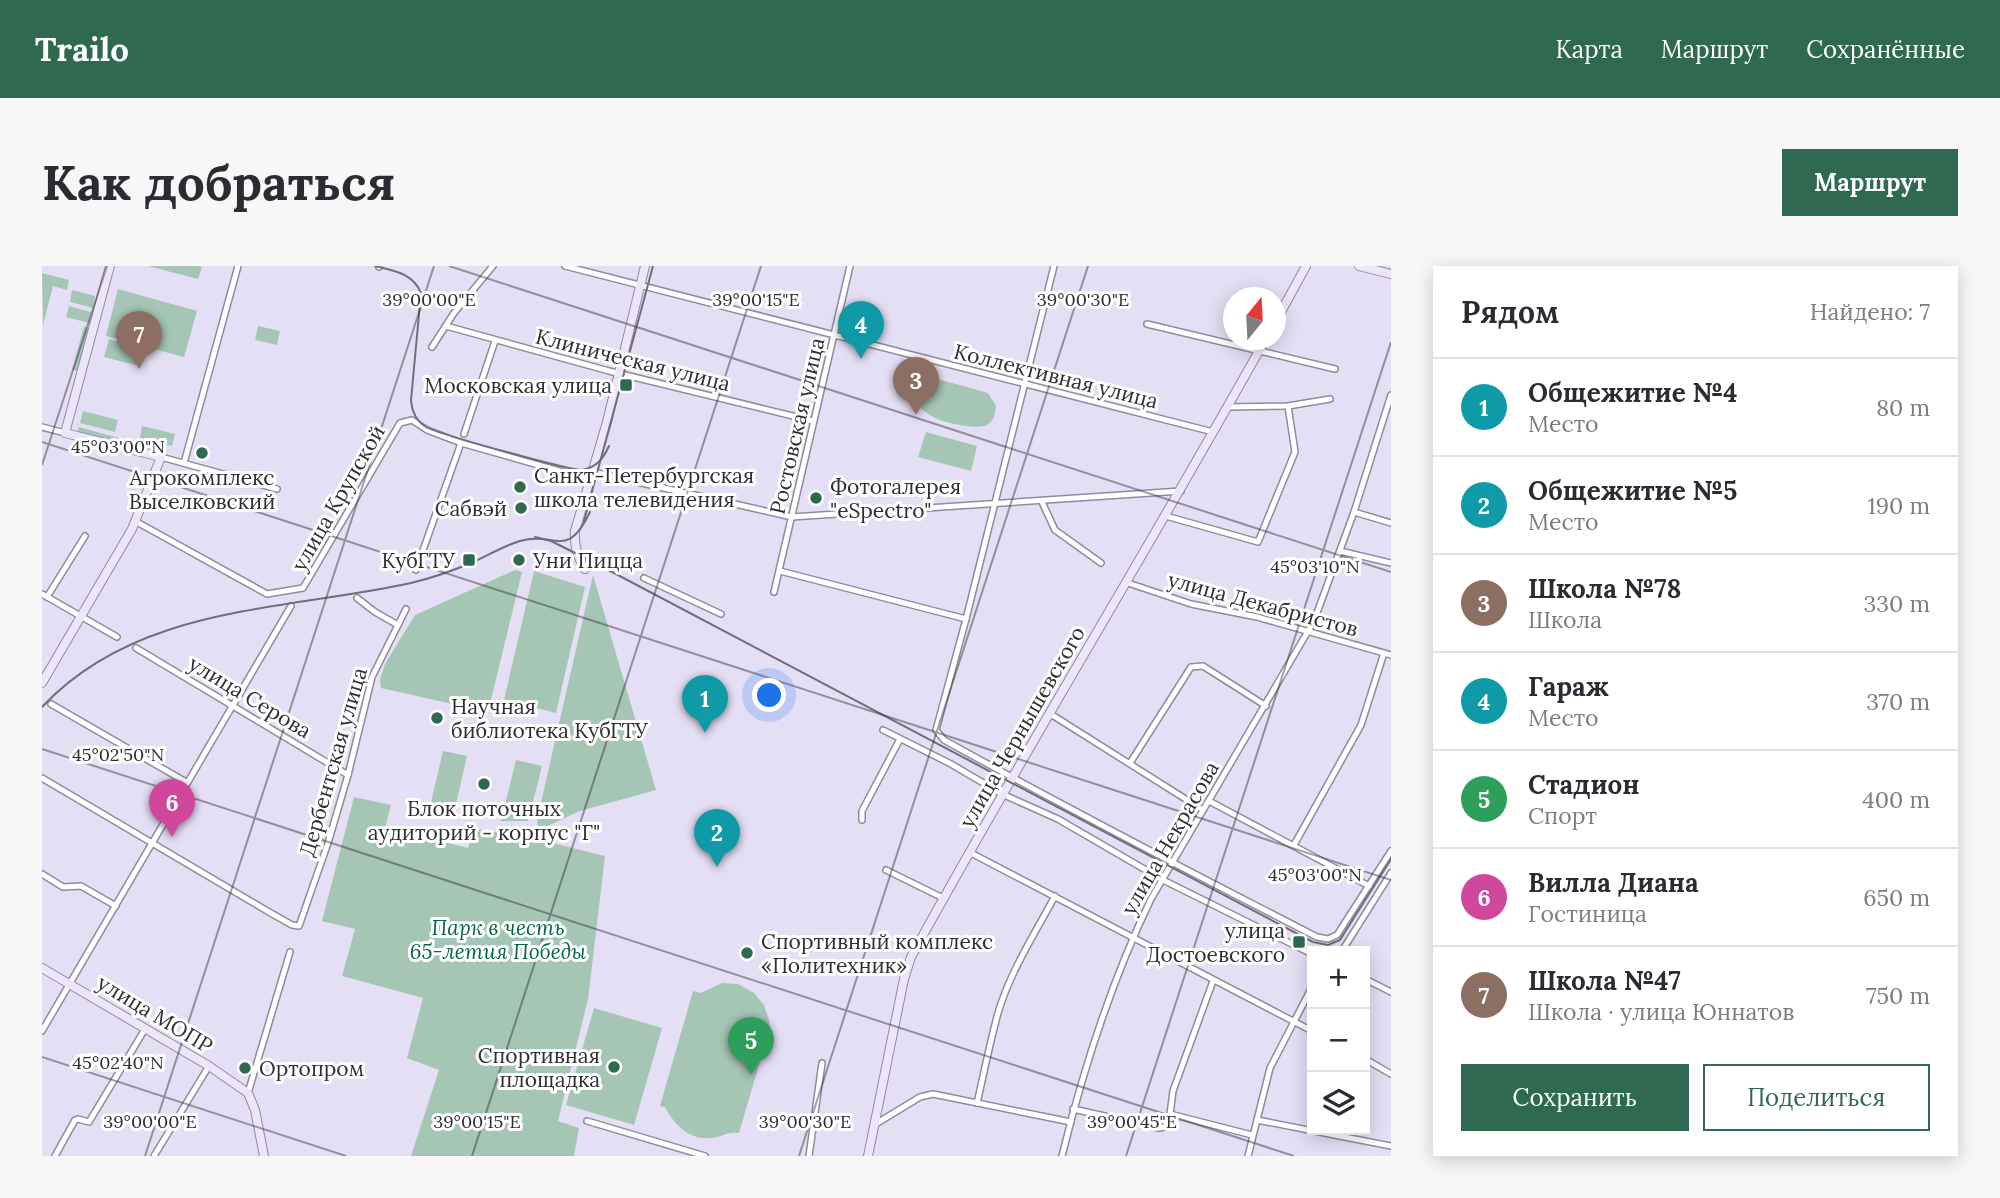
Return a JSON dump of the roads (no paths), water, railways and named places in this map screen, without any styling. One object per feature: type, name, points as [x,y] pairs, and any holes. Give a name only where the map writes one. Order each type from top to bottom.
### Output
[{"type":"street","points":[[65,433],[110,266]]},
{"type":"street","points":[[184,463],[238,266]]},
{"type":"street","points":[[432,347],[454,313],[493,266]]},
{"type":"street","name":"Коллективная улица","points":[[565,266],[1213,432]]},
{"type":"street","points":[[584,569],[574,542],[575,530],[592,476],[645,266]]},
{"type":"street","name":"Ростовская улица","points":[[774,592],[850,266]]},
{"type":"street","points":[[1054,266],[936,730],[944,740],[1012,777],[1317,937],[1328,939],[1337,935],[1391,851]]},
{"type":"street","points":[[1286,303],[1306,266]]},
{"type":"street","points":[[1359,266],[1391,274]]},
{"type":"street","points":[[1147,324],[1335,369]]},
{"type":"street","name":"Клиническая улица","points":[[446,326],[618,374],[813,421]]},
{"type":"street","points":[[464,434],[495,341]]},
{"type":"street","name":"улица Чернышевского","points":[[868,1156],[904,979],[911,957],[1002,794],[1128,583],[1259,351]]},
{"type":"street","name":"улица Некрасова","points":[[1062,1156],[1097,1027],[1133,937],[1203,810],[1314,621],[1354,512],[1391,395]]},
{"type":"street","points":[[1228,407],[1288,406],[1330,399]]},
{"type":"street","points":[[1166,516],[1258,542],[1295,452],[1288,406]]},
{"type":"street","name":"улица Крупской","points":[[135,521],[267,594],[303,588],[400,423],[412,420],[427,430],[461,443]]},
{"type":"street","points":[[42,427],[277,489]]},
{"type":"street","points":[[416,570],[461,443],[592,476],[792,517],[1181,491]]},
{"type":"street","points":[[42,683],[135,521],[161,457]]},
{"type":"street","points":[[1042,502],[1055,530],[1101,564]]},
{"type":"street","points":[[1354,512],[1391,523]]},
{"type":"street","points":[[85,536],[45,596],[117,637]]},
{"type":"street","points":[[1340,551],[1391,563]]},
{"type":"street","points":[[779,571],[966,619]]},
{"type":"street","points":[[643,578],[721,614]]},
{"type":"street","name":"улица Декабристов","points":[[1128,583],[1191,604],[1256,617],[1388,654]]},
{"type":"street","points":[[358,598],[398,625]]},
{"type":"street","points":[[42,1031],[291,606]]},
{"type":"street","name":"Дербентская улица","points":[[152,843],[269,912],[299,926],[348,775],[372,677],[406,609]]},
{"type":"street","name":"улица Серова","points":[[136,648],[348,775]]},
{"type":"street","points":[[1294,845],[1360,725],[1388,654]]},
{"type":"street","points":[[1130,763],[1191,667],[1197,664],[1266,706]]},
{"type":"street","points":[[51,704],[186,782]]},
{"type":"street","points":[[1049,713],[1203,810]]},
{"type":"street","points":[[883,730],[951,764],[1002,794],[1058,819],[1163,880],[1307,952]]},
{"type":"street","points":[[862,820],[862,811],[900,739]]},
{"type":"street","points":[[42,778],[152,843]]},
{"type":"street","points":[[1209,801],[1369,886]]},
{"type":"street","points":[[969,852],[1307,1028]]},
{"type":"street","points":[[886,870],[943,898]]},
{"type":"street","points":[[1345,946],[1391,873]]},
{"type":"street","points":[[42,874],[63,887],[81,886],[116,906]]},
{"type":"street","points":[[1383,885],[1391,890]]},
{"type":"street","points":[[977,1102],[998,1013],[1006,991],[1055,896]]},
{"type":"street","points":[[264,1156],[255,1110],[248,1093],[290,952]]},
{"type":"street","name":"улица МОПР","points":[[42,968],[209,1066],[248,1093]]},
{"type":"street","points":[[1073,1109],[1159,1128],[1165,1127],[1173,1091],[1213,981]]},
{"type":"street","points":[[1370,982],[1391,992]]},
{"type":"street","points":[[1248,1156],[1270,1068],[1307,997]]},
{"type":"street","points":[[55,1156],[75,1120],[89,1122],[145,1029]]},
{"type":"street","points":[[809,1156],[822,1063]]},
{"type":"street","points":[[1370,1064],[1391,1074]]},
{"type":"street","points":[[155,1156],[209,1066]]},
{"type":"street","points":[[874,1125],[920,1097],[933,1094],[1071,1122]]},
{"type":"street","points":[[1170,1114],[1252,1135]]},
{"type":"street","points":[[1257,1120],[1391,1146]]},
{"type":"street","points":[[587,1121],[705,1156]]},
{"type":"tram line","points":[[375,266],[408,277],[421,293],[411,400],[415,416],[423,425],[478,444],[582,470],[599,462],[609,446]]},
{"type":"tram line","points":[[584,521],[653,266]]},
{"type":"tram line","points":[[42,707],[80,674],[122,649],[167,630],[215,617],[419,581],[464,566],[520,541],[567,540],[582,527],[590,512]]},
{"type":"tram line","points":[[535,537],[551,541],[597,564],[1313,942],[1328,945],[1340,940],[1391,859]]},
{"type":"place","name":"Гараж","points":[[861,359]]},
{"type":"place","name":"Школа №47","points":[[139,369]]},
{"type":"place","name":"Московская улица","points":[[626,385]]},
{"type":"place","name":"Школа №78","points":[[916,415]]},
{"type":"place","name":"Агрокомплекс Выселковский","points":[[202,453]]},
{"type":"place","name":"Санкт-Петербургская школа телевидения","points":[[520,487]]},
{"type":"place","name":"Фотогалерея \"eSpectro\"","points":[[816,498]]},
{"type":"place","name":"Сабвэй","points":[[521,508]]},
{"type":"place","name":"КубГТУ","points":[[469,560]]},
{"type":"place","name":"Уни Пицца","points":[[519,560]]},
{"type":"place","name":"Научная библиотека КубГТУ","points":[[437,718]]},
{"type":"place","name":"Общежитие №4","points":[[705,733]]},
{"type":"place","name":"Блок поточных аудиторий - корпус \"Г\"","points":[[484,784]]},
{"type":"place","name":"Вилла Диана","points":[[172,837]]},
{"type":"place","name":"Общежитие №5","points":[[717,867]]},
{"type":"place","name":"улица Достоевского","points":[[1299,942]]},
{"type":"place","name":"Спортивный комплекс «Политехник»","points":[[747,953]]},
{"type":"place","name":"Спортивная площадка","points":[[614,1067]]},
{"type":"place","name":"Ортопром","points":[[245,1068]]},
{"type":"place","name":"Стадион","points":[[751,1075]]},
{"type":"park label","name":"Парк в честь 65-летия Победы","points":[[498,939]]}]
